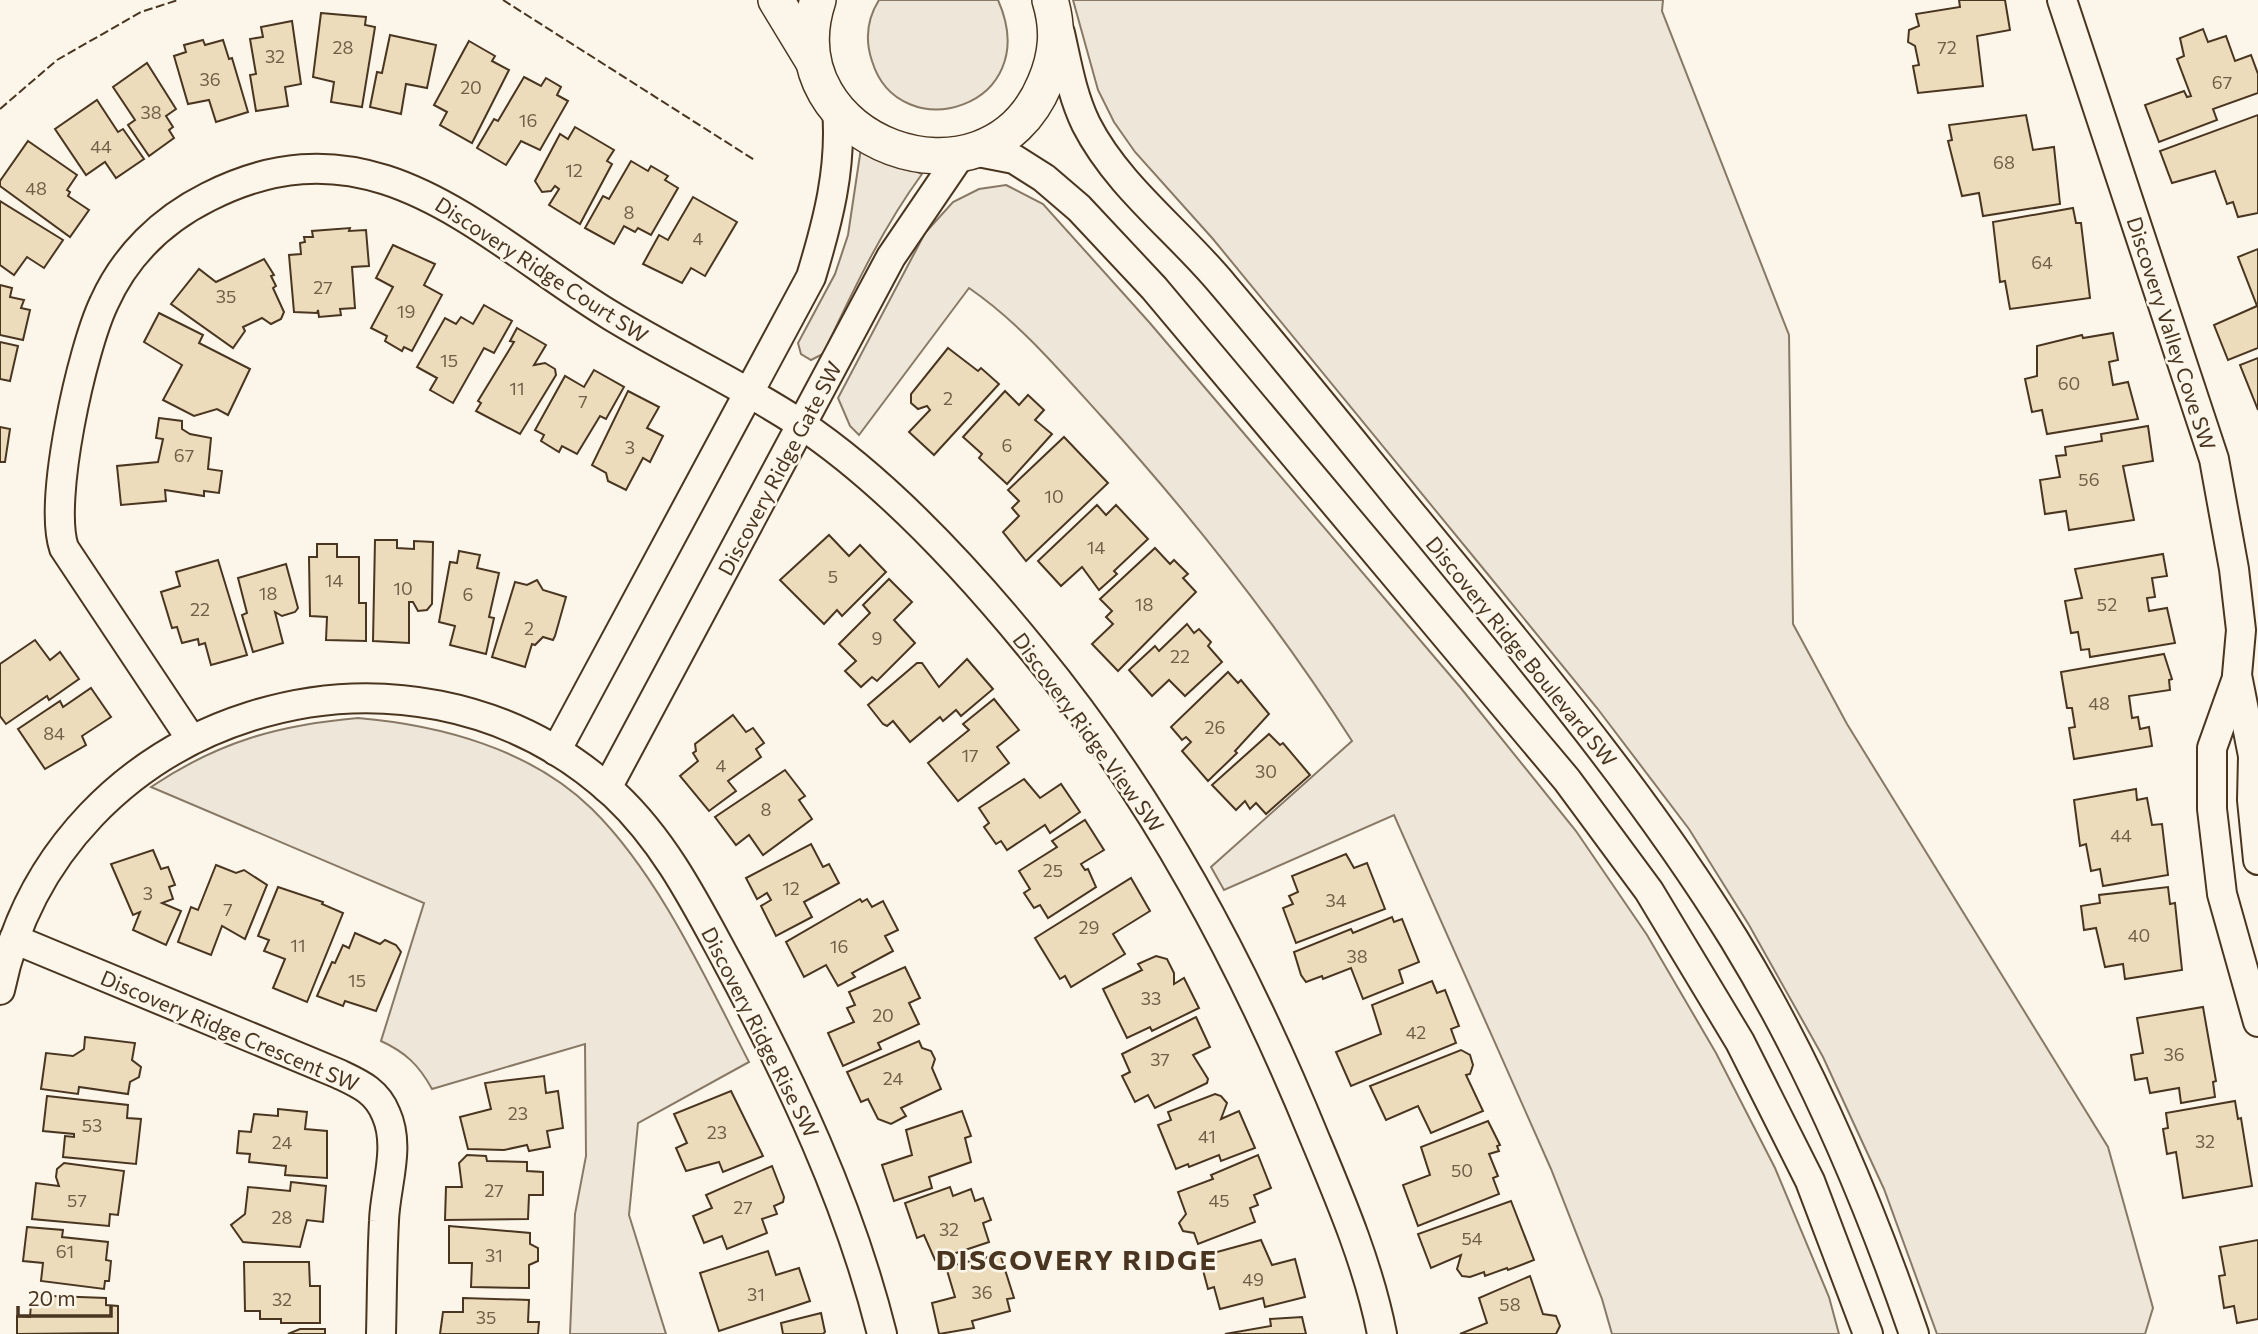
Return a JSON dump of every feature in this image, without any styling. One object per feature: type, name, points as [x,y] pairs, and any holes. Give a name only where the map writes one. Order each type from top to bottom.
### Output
[{"type":"street","points":[[776,0],[816,67],[837,109],[857,129],[880,144],[906,153],[933,157],[967,153],[1014,159],[1044,178],[1079,208],[1197,339],[1567,780],[1649,891],[1740,1042],[1810,1181],[1868,1334]]},
{"type":"street","points":[[816,67],[812,39],[818,0]]},
{"type":"street","name":"Discovery Valley Cove SW","points":[[2062,0],[2214,459],[2234,569],[2241,630],[2237,675],[2212,748],[2212,809],[2222,894],[2258,1023]]},
{"type":"street","points":[[967,153],[1010,131],[1038,100],[1054,62],[1054,10]]},
{"type":"street","name":"Discovery Ridge Boulevard SW","points":[[1054,10],[1074,95],[1100,147],[1121,175],[1221,281],[1410,511],[1590,733],[1695,879],[1762,990],[1822,1104],[1891,1268],[1914,1334]]},
{"type":"street","points":[[567,759],[811,277],[830,216],[837,164],[837,109]]},
{"type":"street","name":"Discovery Ridge Gate SW","points":[[607,788],[891,257],[967,153]]},
{"type":"street","name":"Discovery Ridge Court SW","points":[[191,739],[64,548],[59,522],[75,393],[91,333],[102,306],[113,284],[138,249],[190,207],[237,183],[285,172],[346,170],[396,180],[470,220],[572,292],[625,324],[802,425]]},
{"type":"street","name":"Discovery Ridge View SW","points":[[802,425],[878,485],[954,561],[1034,650],[1131,782],[1208,908],[1271,1031],[1340,1199],[1382,1334]]},
{"type":"street","name":"Discovery Valley Cove SW","points":[[2237,675],[2253,756],[2252,800],[2258,860]]},
{"type":"street","name":"Discovery Ridge Rise SW","points":[[0,990],[14,939],[36,891],[87,819],[122,786],[191,739],[235,719],[311,701],[420,701],[490,720],[567,759],[607,788],[649,832],[679,872],[761,1023],[802,1107],[835,1187],[881,1334]]},
{"type":"street","name":"Discovery Ridge Crescent SW","points":[[14,939],[339,1074],[367,1087],[378,1098],[392,1133],[384,1219],[381,1334]]},
{"type":"shaded area","points":[[879,0],[998,0],[1007,37],[1002,68],[986,90],[963,104],[936,109],[910,104],[887,88],[872,61],[868,30]]},
{"type":"shaded area","points":[[1073,0],[1663,0],[1662,11],[1789,335],[1793,624],[1847,724],[2108,1147],[2153,1308],[2145,1334],[1937,1334],[1884,1189],[1823,1057],[1749,925],[1689,829],[1597,708],[1486,572],[1213,239],[1135,152],[1114,122],[1098,90]]},
{"type":"shaded area","points":[[861,148],[922,174],[881,239],[823,354],[811,360],[801,354],[798,343],[835,274],[848,235]]},
{"type":"shaded area","points":[[1006,185],[1043,204],[1149,322],[1460,687],[1576,831],[1647,935],[1716,1053],[1775,1168],[1829,1297],[1839,1334],[1612,1334],[1602,1299],[1551,1169],[1394,815],[1224,890],[1211,867],[1352,741],[1265,614],[1202,534],[1102,417],[1055,365],[1005,316],[969,288],[859,435],[850,426],[838,398],[925,233],[953,202],[979,189]]},
{"type":"shaded area","points":[[358,718],[421,727],[483,744],[541,770],[568,788],[592,809],[616,835],[660,896],[749,1062],[638,1123],[629,1215],[666,1334],[570,1334],[575,1214],[586,1156],[585,1044],[432,1089],[411,1060],[381,1041],[424,903],[151,787],[200,758],[250,738],[301,725]]},
{"type":"building","points":[[1959,0],[2005,0],[2010,30],[1977,36],[1983,86],[1918,93],[1913,66],[1919,65],[1915,46],[1908,42],[1909,30],[1919,26],[1916,14],[1960,7]]},
{"type":"building","points":[[321,13],[366,17],[365,25],[375,27],[362,107],[331,102],[334,82],[313,77]]},
{"type":"building","points":[[292,21],[301,84],[285,87],[288,106],[256,111],[250,75],[256,74],[250,39],[263,37],[261,27]]},
{"type":"building","points":[[2203,29],[2208,42],[2226,36],[2235,61],[2251,55],[2258,74],[2258,93],[2213,109],[2217,120],[2159,142],[2145,105],[2184,91],[2187,97],[2191,96],[2177,59],[2184,56],[2180,38]]},
{"type":"building","points":[[390,35],[436,45],[427,88],[406,84],[401,114],[370,107],[377,72],[382,73]]},
{"type":"building","points":[[203,40],[205,45],[223,40],[229,59],[232,58],[248,112],[216,122],[209,100],[188,104],[174,56],[186,52],[184,45]]},
{"type":"building","points":[[469,41],[495,56],[492,61],[509,70],[472,143],[440,125],[447,112],[434,105]]},
{"type":"building","points":[[147,63],[176,109],[166,116],[173,127],[169,130],[174,138],[149,156],[128,125],[135,120],[113,87]]},
{"type":"building","points":[[524,77],[541,86],[546,78],[561,87],[557,95],[568,101],[540,150],[521,141],[506,165],[477,148],[494,119],[498,121]]},
{"type":"building","points":[[97,100],[118,132],[123,129],[144,159],[116,178],[105,162],[86,175],[55,129]]},
{"type":"building","points":[[2026,115],[2033,150],[2054,147],[2060,204],[1983,216],[1979,193],[1962,196],[1948,141],[1952,140],[1949,125]]},
{"type":"building","points":[[2258,115],[2258,213],[2238,217],[2233,202],[2227,204],[2215,171],[2172,183],[2160,151]]},
{"type":"building","points":[[575,127],[614,150],[607,161],[612,164],[580,224],[549,205],[559,189],[555,186],[551,191],[542,192],[535,181],[560,134],[568,139]]},
{"type":"building","points":[[28,141],[77,175],[67,190],[70,192],[68,196],[89,210],[70,237],[0,186],[0,181]]},
{"type":"building","points":[[631,161],[648,171],[651,166],[668,176],[665,180],[678,188],[651,235],[638,228],[635,232],[624,226],[614,244],[585,228],[603,196],[609,199]]},
{"type":"building","points":[[693,197],[737,222],[705,276],[691,268],[682,283],[643,264],[659,235],[668,240]]},
{"type":"building","points":[[0,201],[63,240],[44,268],[27,257],[14,275],[0,265]]},
{"type":"building","points":[[2073,208],[2076,223],[2081,223],[2090,298],[2010,309],[2005,281],[2000,282],[1993,222]]},
{"type":"building","points":[[350,228],[349,231],[366,230],[369,266],[352,267],[355,308],[340,309],[341,315],[319,317],[318,310],[317,313],[294,312],[289,255],[301,254],[300,243],[305,242],[304,237],[313,237],[312,231]]},
{"type":"building","points":[[393,245],[435,264],[424,285],[442,295],[412,351],[404,347],[402,351],[385,341],[387,336],[371,328],[393,287],[376,278]]},
{"type":"building","points":[[2258,249],[2258,348],[2228,360],[2214,325],[2257,306],[2238,257]]},
{"type":"building","points":[[264,259],[274,275],[271,276],[276,286],[273,288],[284,312],[281,319],[271,324],[262,318],[243,327],[245,331],[233,348],[171,304],[199,269],[216,282]]},
{"type":"building","points":[[0,285],[12,288],[10,297],[24,300],[21,308],[30,310],[23,340],[0,335]]},
{"type":"building","points":[[484,305],[512,321],[494,353],[484,348],[453,403],[430,390],[437,378],[417,367],[445,318],[456,324],[461,317],[473,324]]},
{"type":"building","points":[[159,313],[203,335],[199,343],[250,369],[228,415],[217,409],[194,416],[163,400],[182,365],[144,342]]},
{"type":"building","points":[[517,328],[546,345],[534,365],[545,363],[555,369],[556,375],[520,434],[476,411],[481,403],[478,401],[514,342],[510,341]]},
{"type":"building","points":[[2113,333],[2118,360],[2109,362],[2113,385],[2128,382],[2138,419],[2047,434],[2042,410],[2032,412],[2025,379],[2037,376],[2037,346],[2082,335],[2083,338]]},
{"type":"building","points":[[0,342],[18,346],[10,381],[0,379]]},
{"type":"building","points":[[948,348],[978,371],[981,368],[999,384],[934,455],[909,432],[930,410],[927,406],[918,409],[911,403],[911,394]]},
{"type":"building","points":[[2258,358],[2258,410],[2240,365]]},
{"type":"building","points":[[594,370],[624,387],[606,419],[600,416],[577,454],[562,446],[559,452],[541,441],[544,435],[535,430],[565,376],[584,387]]},
{"type":"building","points":[[628,391],[659,407],[647,428],[663,436],[650,462],[643,458],[626,490],[608,481],[606,473],[592,465]]},
{"type":"building","points":[[1005,391],[1019,405],[1028,395],[1044,410],[1035,420],[1052,434],[1007,484],[979,458],[982,454],[963,437]]},
{"type":"building","points":[[159,418],[182,421],[182,429],[190,434],[211,438],[208,469],[222,471],[219,493],[204,491],[204,496],[165,490],[166,501],[121,505],[117,466],[158,462],[163,439],[156,438]]},
{"type":"building","points":[[2148,426],[2153,461],[2123,466],[2134,520],[2069,530],[2066,511],[2045,514],[2040,480],[2060,477],[2056,456],[2066,455],[2065,447],[2102,441],[2101,434]]},
{"type":"building","points":[[0,427],[10,429],[5,462],[0,462]]},
{"type":"building","points":[[1064,437],[1108,483],[1026,561],[1003,532],[1019,516],[1012,508],[1019,501],[1008,490]]},
{"type":"building","points":[[1097,505],[1106,515],[1116,505],[1148,539],[1114,571],[1117,574],[1099,590],[1082,567],[1061,586],[1038,561]]},
{"type":"building","points":[[829,535],[849,556],[860,545],[886,572],[842,616],[837,610],[824,624],[780,580]]},
{"type":"building","points":[[375,540],[397,540],[397,548],[414,549],[414,541],[433,542],[432,604],[427,610],[418,611],[413,602],[409,602],[409,643],[373,641]]},
{"type":"building","points":[[317,544],[337,544],[337,557],[359,557],[359,603],[366,603],[366,641],[326,640],[327,617],[310,616],[309,557],[317,557]]},
{"type":"building","points":[[1155,548],[1170,564],[1174,560],[1188,574],[1183,578],[1196,592],[1118,671],[1092,644],[1113,624],[1106,617],[1112,611],[1100,599]]},
{"type":"building","points":[[459,551],[480,555],[477,568],[499,573],[489,617],[494,618],[486,654],[450,645],[455,626],[439,622],[450,562],[457,563]]},
{"type":"building","points":[[2163,554],[2167,576],[2152,578],[2155,597],[2147,598],[2149,611],[2167,608],[2175,643],[2090,657],[2089,649],[2081,650],[2078,632],[2071,633],[2065,601],[2082,598],[2075,569]]},
{"type":"building","points":[[218,560],[247,655],[211,665],[205,643],[199,645],[198,639],[182,643],[177,627],[172,628],[161,592],[180,586],[176,572]]},
{"type":"building","points":[[286,564],[298,608],[295,612],[282,616],[275,612],[283,643],[253,652],[242,615],[247,613],[238,578]]},
{"type":"building","points":[[889,579],[912,602],[894,620],[915,643],[877,681],[872,677],[861,687],[845,671],[856,661],[839,644],[870,613],[863,605]]},
{"type":"building","points":[[537,580],[543,590],[566,597],[553,640],[543,637],[535,645],[532,644],[525,667],[492,657],[515,582],[527,585]]},
{"type":"building","points":[[1187,624],[1194,633],[1199,629],[1211,642],[1208,646],[1222,662],[1185,696],[1169,680],[1152,696],[1129,670],[1155,646],[1159,651]]},
{"type":"building","points":[[35,640],[50,660],[60,652],[79,679],[49,700],[47,696],[6,724],[0,716],[0,664]]},
{"type":"building","points":[[2164,654],[2172,679],[2169,680],[2170,690],[2129,696],[2132,718],[2138,717],[2140,729],[2149,727],[2152,746],[2074,759],[2069,728],[2075,727],[2072,708],[2067,708],[2061,672]]},
{"type":"building","points":[[967,659],[993,689],[961,716],[956,710],[943,721],[940,717],[910,742],[893,721],[887,726],[883,724],[868,705],[917,663],[922,663],[939,687]]},
{"type":"building","points":[[1228,672],[1238,683],[1241,680],[1269,714],[1235,751],[1237,753],[1208,781],[1182,751],[1191,742],[1186,737],[1182,740],[1171,727]]},
{"type":"building","points":[[91,688],[111,717],[82,736],[86,745],[45,769],[18,729],[60,701],[63,707]]},
{"type":"building","points":[[994,699],[1019,730],[997,747],[1009,763],[958,801],[928,763],[969,730],[963,724]]},
{"type":"building","points":[[733,715],[746,732],[753,728],[764,743],[756,749],[761,757],[728,781],[736,791],[709,811],[680,776],[698,761],[693,753],[696,751],[695,744]]},
{"type":"building","points":[[1269,734],[1280,745],[1283,743],[1310,775],[1266,814],[1256,803],[1250,809],[1245,801],[1236,810],[1212,785]]},
{"type":"building","points":[[785,770],[805,796],[799,800],[812,819],[763,855],[749,835],[736,845],[715,817]]},
{"type":"building","points":[[1024,779],[1040,798],[1061,784],[1080,812],[1050,833],[1045,825],[1007,850],[1001,841],[996,844],[984,827],[989,823],[979,808]]},
{"type":"building","points":[[2136,789],[2137,800],[2147,798],[2152,825],[2162,824],[2168,875],[2103,886],[2100,869],[2091,871],[2086,844],[2080,846],[2074,800]]},
{"type":"building","points":[[1085,820],[1104,850],[1081,864],[1085,870],[1088,869],[1096,887],[1048,918],[1040,905],[1034,908],[1024,893],[1030,889],[1019,871],[1057,847],[1052,841]]},
{"type":"building","points":[[811,844],[823,867],[829,864],[839,883],[804,902],[812,917],[776,936],[761,906],[771,900],[767,893],[757,899],[746,878]]},
{"type":"building","points":[[153,850],[161,869],[168,867],[175,885],[169,887],[173,899],[162,903],[181,911],[166,945],[133,930],[140,912],[133,915],[111,864]]},
{"type":"building","points":[[1346,854],[1354,868],[1367,863],[1385,909],[1296,943],[1283,908],[1293,904],[1289,896],[1298,892],[1292,876]]},
{"type":"building","points":[[216,865],[236,873],[244,870],[267,885],[245,939],[222,926],[211,955],[178,942],[191,907],[198,910]]},
{"type":"building","points":[[1131,878],[1150,911],[1113,934],[1125,954],[1071,987],[1065,976],[1060,979],[1035,938]]},
{"type":"building","points":[[278,887],[323,902],[322,904],[343,913],[307,1002],[273,988],[285,959],[264,951],[269,940],[258,936]]},
{"type":"building","points":[[2168,887],[2170,904],[2175,903],[2182,970],[2125,979],[2123,964],[2105,967],[2096,928],[2084,930],[2081,906],[2100,903],[2099,895]]},
{"type":"building","points":[[860,899],[862,902],[867,899],[872,907],[883,901],[898,930],[885,936],[893,951],[852,973],[855,977],[838,986],[826,965],[804,977],[786,942]]},
{"type":"building","points":[[1392,917],[1394,922],[1402,919],[1419,962],[1399,970],[1403,983],[1363,999],[1351,968],[1323,979],[1322,976],[1306,982],[1301,975],[1294,952],[1351,929],[1353,933]]},
{"type":"building","points":[[355,933],[380,944],[385,940],[396,945],[401,952],[376,1011],[345,1001],[343,1006],[317,996],[332,962],[335,963],[343,945],[349,948]]},
{"type":"building","points":[[1156,956],[1167,959],[1174,973],[1174,984],[1184,978],[1199,1008],[1152,1031],[1150,1027],[1127,1038],[1103,989],[1142,970],[1138,964]]},
{"type":"building","points":[[905,967],[920,998],[909,1003],[919,1024],[878,1043],[881,1049],[843,1066],[828,1033],[854,1022],[847,1008],[855,1005],[849,992]]},
{"type":"building","points":[[1432,981],[1437,993],[1445,990],[1459,1026],[1451,1029],[1456,1043],[1351,1086],[1336,1052],[1381,1034],[1372,1005]]},
{"type":"building","points":[[2203,1007],[2216,1081],[2213,1082],[2215,1097],[2181,1103],[2179,1088],[2150,1093],[2147,1078],[2135,1080],[2131,1055],[2143,1053],[2137,1018]]},
{"type":"building","points":[[1196,1017],[1210,1047],[1193,1055],[1208,1079],[1207,1083],[1155,1108],[1148,1095],[1135,1102],[1122,1076],[1130,1072],[1122,1054]]},
{"type":"building","points":[[85,1037],[135,1043],[132,1060],[141,1067],[139,1077],[130,1082],[128,1094],[79,1087],[78,1094],[41,1089],[46,1053],[73,1056],[84,1049]]},
{"type":"building","points":[[919,1041],[922,1048],[931,1051],[935,1059],[932,1068],[941,1089],[901,1108],[906,1116],[891,1124],[878,1119],[868,1099],[861,1102],[847,1072]]},
{"type":"building","points":[[1461,1050],[1470,1055],[1473,1065],[1470,1074],[1466,1075],[1483,1111],[1431,1133],[1418,1106],[1386,1120],[1370,1086]]},
{"type":"building","points":[[544,1076],[546,1093],[558,1091],[563,1128],[547,1131],[550,1147],[529,1151],[527,1145],[504,1150],[468,1149],[460,1117],[491,1109],[485,1083]]},
{"type":"building","points":[[731,1091],[763,1156],[723,1172],[719,1162],[686,1171],[676,1148],[687,1143],[674,1114]]},
{"type":"building","points":[[1215,1094],[1227,1103],[1221,1119],[1239,1111],[1255,1148],[1221,1161],[1219,1155],[1189,1167],[1188,1164],[1176,1169],[1158,1125],[1171,1120],[1168,1112]]},
{"type":"building","points":[[47,1096],[128,1105],[127,1118],[141,1119],[136,1164],[63,1157],[65,1136],[74,1137],[74,1134],[43,1131]]},
{"type":"building","points":[[2235,1101],[2238,1119],[2241,1118],[2252,1186],[2183,1198],[2176,1152],[2167,1154],[2163,1129],[2168,1128],[2166,1113]]},
{"type":"building","points":[[278,1109],[307,1112],[305,1129],[327,1131],[327,1178],[285,1175],[286,1166],[249,1162],[250,1154],[237,1153],[239,1131],[251,1132],[254,1114],[278,1116]]},
{"type":"building","points":[[962,1111],[971,1136],[965,1138],[971,1162],[929,1177],[932,1188],[894,1201],[882,1165],[912,1155],[906,1130]]},
{"type":"building","points":[[1488,1121],[1500,1145],[1497,1146],[1499,1151],[1489,1154],[1498,1176],[1493,1178],[1499,1194],[1418,1226],[1403,1185],[1430,1175],[1421,1147]]},
{"type":"building","points":[[467,1155],[486,1156],[487,1161],[527,1162],[527,1171],[543,1172],[543,1195],[529,1195],[528,1219],[445,1220],[446,1187],[462,1187],[459,1163]]},
{"type":"building","points":[[1258,1155],[1271,1188],[1254,1195],[1258,1205],[1250,1208],[1255,1222],[1198,1244],[1194,1233],[1183,1231],[1179,1223],[1186,1214],[1178,1192],[1213,1179],[1211,1175]]},
{"type":"building","points":[[64,1163],[124,1171],[118,1215],[110,1214],[109,1226],[32,1219],[36,1183],[59,1186],[57,1169]]},
{"type":"building","points":[[772,1166],[784,1197],[783,1202],[774,1206],[777,1214],[762,1219],[767,1233],[727,1249],[722,1236],[704,1243],[693,1216],[712,1208],[706,1195]]},
{"type":"building","points":[[291,1182],[326,1186],[323,1222],[307,1220],[300,1247],[243,1242],[231,1225],[245,1214],[248,1187],[290,1191]]},
{"type":"building","points":[[950,1187],[953,1196],[971,1189],[975,1201],[983,1198],[991,1220],[983,1223],[989,1242],[935,1260],[924,1235],[917,1238],[905,1203]]},
{"type":"building","points":[[1511,1201],[1534,1260],[1485,1276],[1484,1272],[1470,1277],[1462,1276],[1457,1269],[1461,1255],[1431,1268],[1418,1234]]},
{"type":"building","points":[[449,1226],[530,1233],[530,1244],[538,1248],[538,1261],[529,1265],[529,1288],[471,1287],[472,1263],[449,1263]]},
{"type":"building","points":[[27,1227],[63,1230],[62,1237],[108,1242],[106,1260],[111,1261],[109,1281],[105,1281],[104,1289],[41,1281],[43,1263],[23,1261]]},
{"type":"building","points":[[1261,1240],[1272,1265],[1295,1259],[1305,1297],[1265,1307],[1263,1298],[1220,1309],[1214,1287],[1208,1289],[1204,1274],[1203,1269],[1209,1267],[1206,1255]]},
{"type":"building","points":[[2258,1240],[2258,1319],[2237,1323],[2234,1306],[2224,1308],[2219,1276],[2225,1275],[2220,1247]]},
{"type":"building","points":[[768,1251],[776,1275],[799,1268],[810,1301],[719,1331],[700,1273]]},
{"type":"building","points":[[1000,1254],[1014,1298],[1007,1299],[1010,1311],[972,1321],[974,1328],[939,1334],[932,1303],[955,1297],[946,1267]]},
{"type":"building","points":[[244,1262],[309,1262],[310,1286],[320,1286],[320,1323],[281,1323],[281,1319],[260,1319],[260,1311],[245,1311]]},
{"type":"building","points":[[1530,1276],[1543,1314],[1556,1316],[1560,1326],[1556,1334],[1460,1334],[1487,1323],[1479,1298]]},
{"type":"building","points":[[49,1297],[106,1298],[106,1305],[118,1306],[118,1333],[17,1334],[17,1316],[30,1317],[31,1304],[48,1304]]},
{"type":"building","points":[[463,1298],[529,1300],[528,1322],[539,1322],[538,1334],[440,1334],[443,1312],[463,1312]]},
{"type":"building","points":[[821,1313],[825,1332],[823,1334],[783,1334],[781,1323]]},
{"type":"building","points":[[1302,1317],[1306,1334],[1225,1334],[1271,1326],[1270,1319]]},
{"type":"building","points":[[300,1329],[325,1329],[325,1334],[288,1334]]},
{"type":"fence","points":[[0,109],[57,60],[141,12],[178,0]]},
{"type":"fence","points":[[503,0],[756,161]]},
{"type":"district","name":"DISCOVERY RIDGE","points":[[1077,1259]]}]
